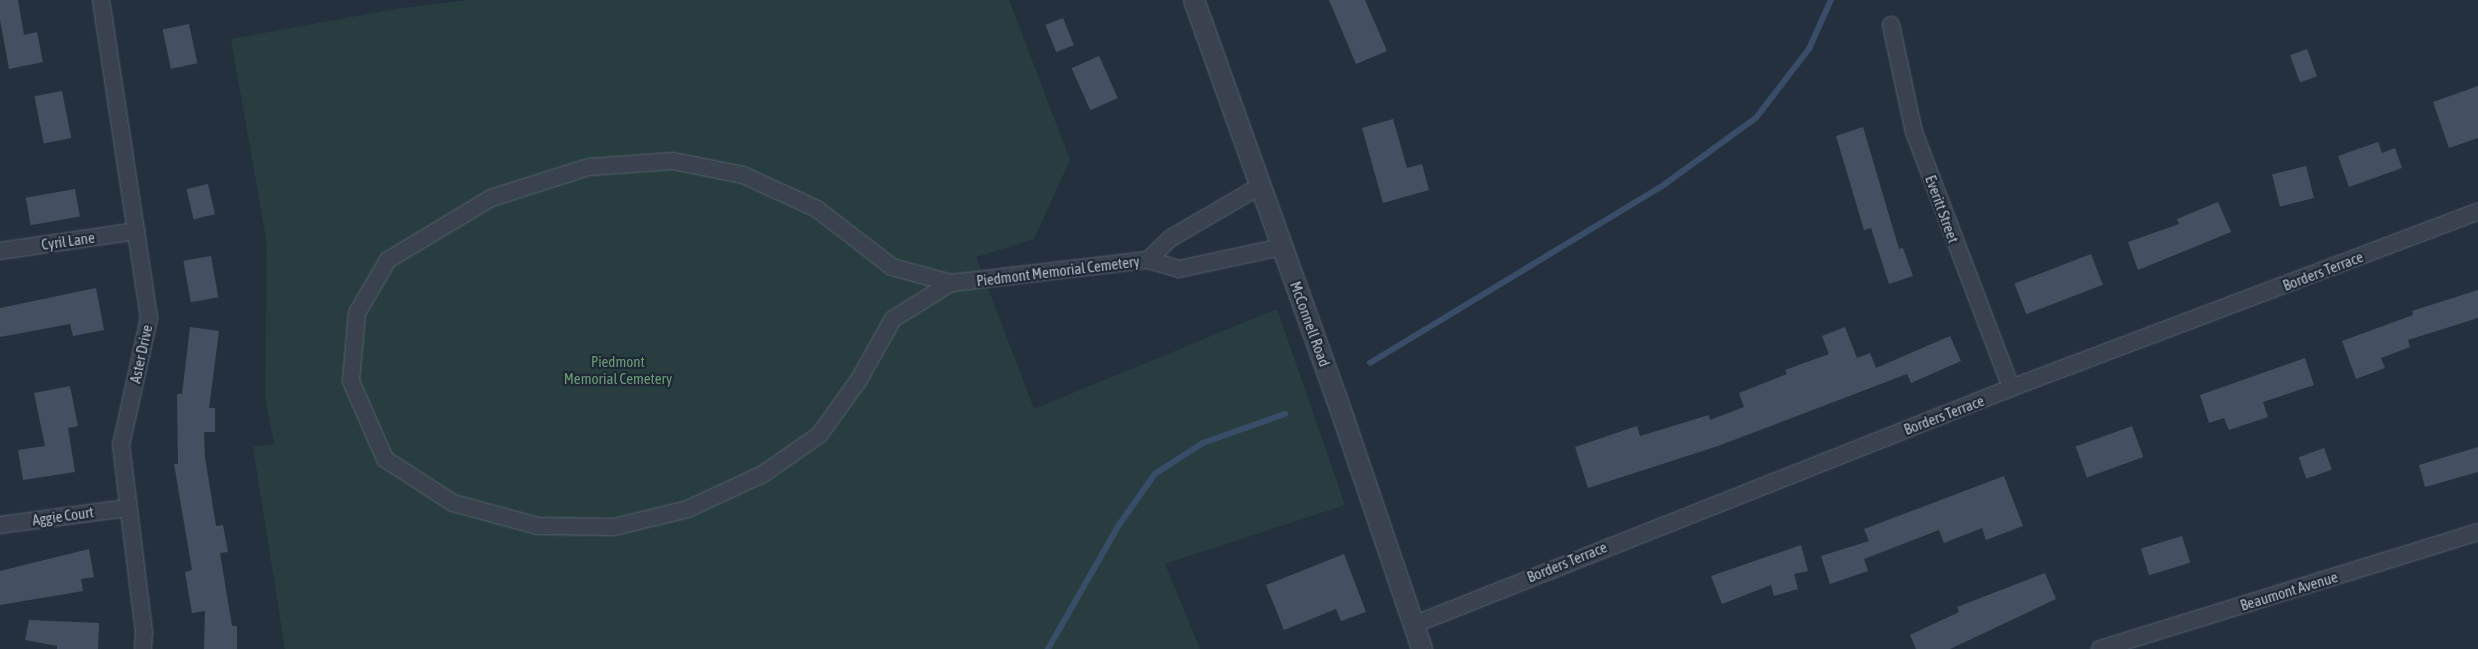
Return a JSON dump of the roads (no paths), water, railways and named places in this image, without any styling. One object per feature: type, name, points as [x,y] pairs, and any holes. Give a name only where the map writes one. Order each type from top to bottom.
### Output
[{"type":"street","name":"Aster Drive","points":[[101,0],[149,318],[121,445],[126,508],[144,633],[143,649]]},
{"type":"street","name":"McConnell Road","points":[[1194,0],[1422,649]]},
{"type":"street","name":"Everitt Street","points":[[1891,25],[1914,132],[2011,388]]},
{"type":"street","name":"Piedmont Memorial Cemetery","points":[[951,283],[893,319],[858,381],[819,435],[763,474],[688,509],[614,527],[538,526],[453,504],[385,459],[351,381],[358,313],[388,260],[491,198],[589,167],[673,161],[743,175],[817,209],[892,267],[951,283],[1148,260],[1179,268],[1282,247]]},
{"type":"street","points":[[1148,260],[1171,238],[1260,186]]},
{"type":"street","name":"Borders Terrace","points":[[1413,624],[2011,388],[2478,212]]},
{"type":"street","name":"Cyril Lane","points":[[0,251],[137,231]]},
{"type":"street","name":"Aggie Court","points":[[0,525],[126,508]]},
{"type":"street","name":"Beaumont Avenue","points":[[2100,649],[2478,532]]},
{"type":"waterway","points":[[1370,363],[1665,184],[1756,118],[1809,49],[1831,0]]},
{"type":"waterway","points":[[1048,649],[1119,525],[1155,474],[1203,443],[1285,414]]}]
